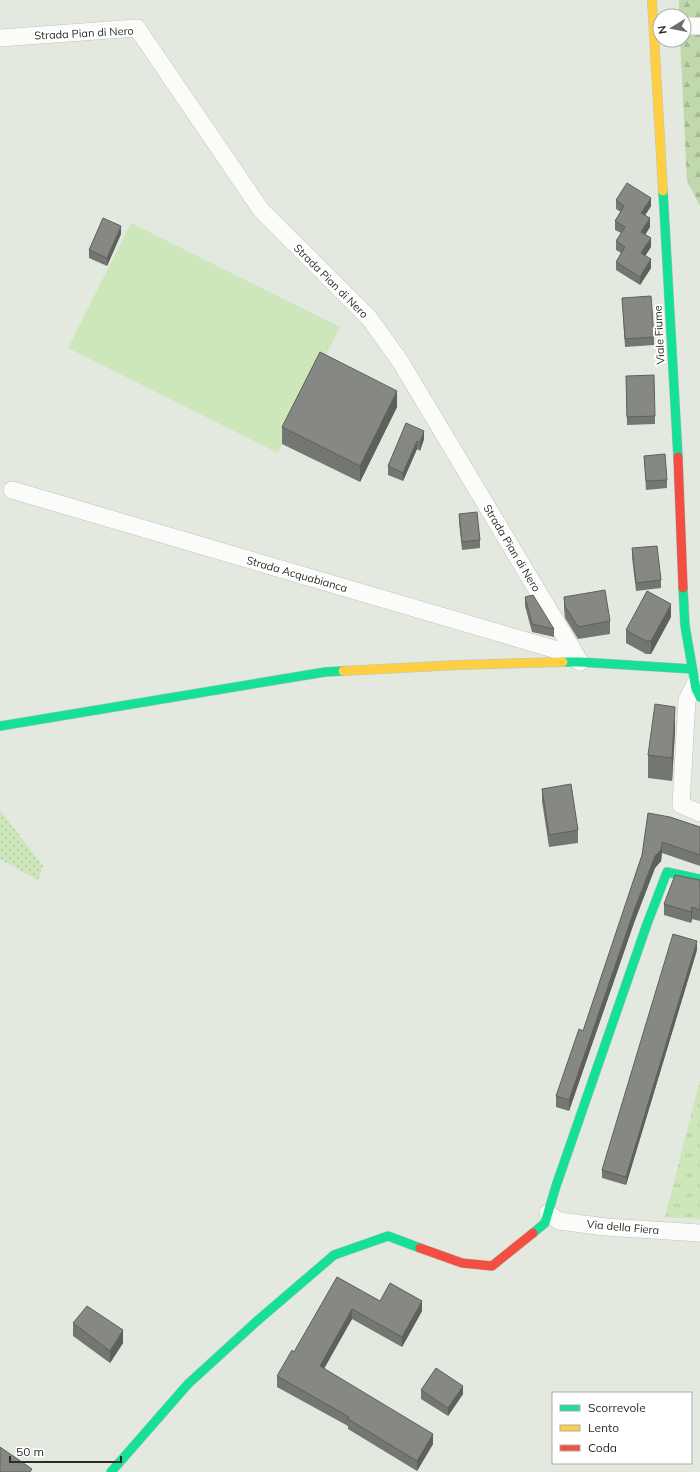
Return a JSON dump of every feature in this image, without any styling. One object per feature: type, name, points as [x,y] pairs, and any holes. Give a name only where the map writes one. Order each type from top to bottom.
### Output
[{"type":"street","name":"Strada Pian di Nero","points":[[0,38],[138,28],[261,210],[369,318],[400,361],[580,662]]},
{"type":"street","name":"Viale Fiume","points":[[658,48],[686,626],[696,683]]},
{"type":"street","name":"Strada Acquabianca","points":[[12,490],[564,652],[580,662]]},
{"type":"street","name":"Strada Acquabianca","points":[[0,726],[325,672],[458,665],[580,662],[696,683]]},
{"type":"street","points":[[696,683],[687,700],[682,805],[700,813]]},
{"type":"street","points":[[111,1472],[188,1384],[334,1255],[388,1236],[462,1263],[492,1266],[545,1223],[556,1186],[642,939],[667,872],[700,879]]},
{"type":"street","name":"Via della Fiera","points":[[548,1213],[559,1221],[700,1233]]},
{"type":"green space","points":[[679,0],[700,0],[700,206],[687,181],[680,48],[692,48],[692,8],[679,8]]},
{"type":"green space","points":[[131,223],[340,327],[278,453],[68,348]]},
{"type":"green space","points":[[0,810],[43,866],[38,880],[0,859]]},
{"type":"green space","points":[[700,1080],[700,1219],[665,1217]]},
{"type":"building","points":[[627,183],[651,198],[641,213],[650,218],[641,232],[651,238],[641,253],[651,259],[640,277],[616,262],[625,247],[616,241],[625,227],[615,221],[624,206],[616,200]]},
{"type":"building","points":[[103,218],[121,226],[107,258],[89,250]]},
{"type":"building","points":[[651,296],[654,337],[625,339],[622,298]]},
{"type":"building","points":[[320,352],[397,391],[360,466],[282,427]]},
{"type":"building","points":[[654,375],[655,416],[627,417],[626,376]]},
{"type":"building","points":[[406,423],[424,431],[420,442],[417,441],[403,473],[388,466]]},
{"type":"building","points":[[665,454],[667,480],[646,481],[644,456]]},
{"type":"building","points":[[477,512],[480,540],[462,542],[459,514]]},
{"type":"building","points":[[657,546],[661,580],[636,583],[632,548]]},
{"type":"building","points":[[605,590],[610,621],[578,627],[565,606],[564,597]]},
{"type":"building","points":[[647,591],[671,604],[651,641],[646,641],[626,630]]},
{"type":"building","points":[[533,595],[554,629],[532,624],[525,597]]},
{"type":"building","points":[[655,704],[675,707],[672,758],[648,755]]},
{"type":"building","points":[[571,784],[578,830],[549,835],[542,789]]},
{"type":"building","points":[[648,813],[670,817],[700,827],[700,855],[662,842],[661,850],[655,856],[635,908],[569,1100],[556,1096],[579,1029],[583,1031],[642,855]]},
{"type":"building","points":[[675,875],[700,880],[700,910],[692,907],[691,912],[664,904]]},
{"type":"building","points":[[673,934],[697,941],[626,1177],[602,1170]]},
{"type":"building","points":[[337,1277],[380,1301],[390,1283],[422,1301],[402,1337],[352,1309],[320,1366],[433,1434],[417,1461],[348,1419],[349,1417],[277,1376],[292,1350],[294,1352]]},
{"type":"building","points":[[87,1306],[123,1330],[110,1351],[73,1323]]},
{"type":"building","points":[[436,1368],[463,1386],[448,1408],[421,1390]]},
{"type":"building","points":[[0,1447],[32,1469],[30,1472],[0,1472]]},
{"type":"traffic: fast","points":[[663,191],[678,457]]},
{"type":"traffic: fast","points":[[683,588],[685,626],[696,689],[700,697]]},
{"type":"traffic: fast","points":[[563,662],[692,669]]},
{"type":"traffic: fast","points":[[0,726],[325,672],[343,671]]},
{"type":"traffic: fast","points":[[533,1233],[545,1223],[556,1186],[647,924],[667,872],[700,879]]},
{"type":"traffic: fast","points":[[111,1472],[188,1384],[257,1321],[334,1255],[388,1236],[420,1248]]},
{"type":"traffic: slow","points":[[652,0],[663,191]]},
{"type":"traffic: slow","points":[[343,671],[458,665],[563,662]]},
{"type":"traffic: jam","points":[[678,457],[683,588]]},
{"type":"traffic: jam","points":[[420,1248],[462,1263],[492,1266],[533,1233]]}]
